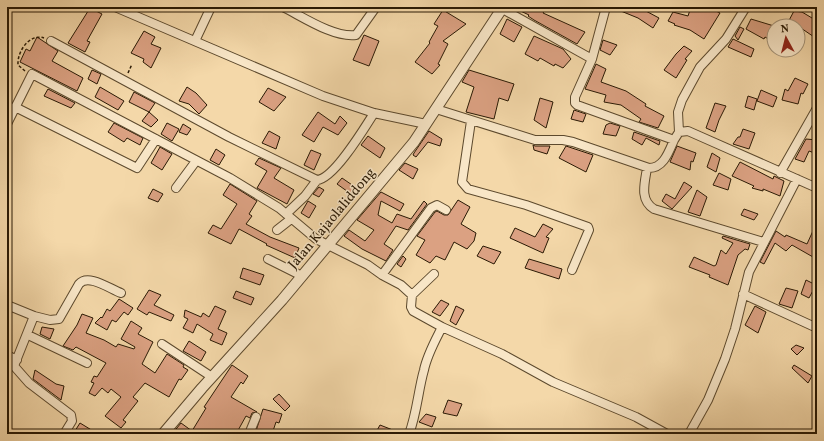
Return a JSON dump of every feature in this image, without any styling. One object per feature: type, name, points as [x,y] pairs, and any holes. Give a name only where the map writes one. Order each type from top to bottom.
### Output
[{"type":"street","points":[[115,7],[324,96],[374,113],[426,124]]},
{"type":"street","points":[[195,41],[211,7]]},
{"type":"street","points":[[283,7],[336,33],[350,36],[356,35],[376,7]]},
{"type":"street","points":[[606,7],[592,59],[575,97],[575,103],[674,140]]},
{"type":"street","points":[[436,108],[471,121],[536,140],[563,140],[573,142],[647,168],[656,167],[662,163],[679,132],[678,112],[700,67],[726,39],[746,7]]},
{"type":"street","points":[[797,7],[805,7]]},
{"type":"street","points":[[501,8],[592,59]]},
{"type":"street","name":"Jalan Kajaolaliddong","points":[[163,434],[302,276],[414,142],[501,8]]},
{"type":"street","points":[[51,41],[229,137],[318,180]]},
{"type":"street","points":[[7,124],[31,74],[156,139],[261,197],[288,216],[308,233],[368,265],[401,286],[412,295]]},
{"type":"street","points":[[15,107],[137,168],[156,139]]},
{"type":"street","points":[[780,173],[817,108]]},
{"type":"street","points":[[277,230],[318,180],[326,176],[342,159],[374,113]]},
{"type":"street","points":[[471,121],[462,182],[464,186],[468,190],[526,204],[588,227],[589,230],[572,270]]},
{"type":"street","points":[[679,132],[688,131],[780,173],[817,188]]},
{"type":"street","points":[[176,188],[196,161]]},
{"type":"street","points":[[647,168],[645,199],[648,206],[763,242]]},
{"type":"street","points":[[689,434],[705,406],[725,359],[735,329],[749,272],[763,242],[797,180]]},
{"type":"street","points":[[382,274],[431,208],[437,206],[446,210]]},
{"type":"street","points":[[268,259],[302,276]]},
{"type":"street","points":[[434,274],[412,295],[411,310],[442,327],[502,354],[553,382],[646,421],[667,434]]},
{"type":"street","points":[[7,305],[34,316],[50,320],[59,318],[79,284],[84,280],[90,280],[121,293]]},
{"type":"street","points":[[743,294],[817,328]]},
{"type":"street","points":[[34,316],[28,335],[14,366],[21,375],[70,415],[72,421],[64,434]]},
{"type":"street","points":[[409,434],[414,420],[428,354],[442,327]]},
{"type":"street","points":[[28,335],[87,363]]},
{"type":"street","points":[[162,344],[212,377]]},
{"type":"street","points":[[7,355],[17,360]]},
{"type":"street","points":[[249,434],[256,417]]},
{"type":"path","points":[[31,74],[18,64],[19,53],[32,38],[39,36],[51,41]]},
{"type":"path","points":[[124,80],[132,64]]},
{"type":"building","points":[[512,7],[547,7],[543,13],[585,32],[577,44],[534,20],[528,16],[529,15]]},
{"type":"building","points":[[611,7],[647,7],[644,10],[659,18],[653,28],[638,18]]},
{"type":"building","points":[[691,7],[708,7],[720,13],[704,39],[690,30],[674,25],[675,24],[668,21],[673,12],[688,16]]},
{"type":"building","points":[[90,8],[102,14],[87,41],[90,42],[85,52],[68,43]]},
{"type":"building","points":[[443,10],[466,24],[443,41],[448,44],[438,64],[440,65],[432,74],[415,62],[430,43],[429,42],[438,26],[434,24]]},
{"type":"building","points":[[794,11],[802,12],[817,21],[817,39],[806,31],[806,18],[790,18]]},
{"type":"building","points":[[507,19],[522,27],[514,42],[500,34]]},
{"type":"building","points":[[751,19],[766,24],[766,38],[764,39],[746,29]]},
{"type":"building","points":[[740,27],[744,29],[738,40],[735,36]]},
{"type":"building","points":[[144,31],[155,37],[151,44],[161,48],[151,68],[143,62],[144,59],[131,53]]},
{"type":"building","points":[[364,35],[379,41],[369,66],[353,60]]},
{"type":"building","points":[[534,36],[563,49],[571,59],[563,68],[555,64],[554,66],[540,58],[538,61],[525,54]]},
{"type":"building","points":[[37,37],[58,51],[52,61],[83,78],[77,91],[20,62],[26,49],[30,51]]},
{"type":"building","points":[[733,39],[754,49],[751,57],[728,47]]},
{"type":"building","points":[[603,40],[617,45],[610,55],[600,50]]},
{"type":"building","points":[[684,46],[692,51],[685,59],[687,60],[676,78],[664,70]]},
{"type":"building","points":[[596,64],[606,69],[601,82],[626,91],[646,104],[645,106],[664,116],[658,128],[639,122],[641,119],[621,105],[604,102],[606,95],[585,89]]},
{"type":"building","points":[[92,70],[101,74],[97,84],[88,79]]},
{"type":"building","points":[[469,70],[514,84],[508,101],[499,98],[494,119],[466,112],[474,87],[462,82]]},
{"type":"building","points":[[795,78],[808,84],[803,94],[801,93],[798,104],[782,100],[785,89],[788,91]]},
{"type":"building","points":[[100,87],[124,101],[118,110],[95,97]]},
{"type":"building","points":[[187,87],[196,93],[207,105],[199,114],[189,104],[179,101]]},
{"type":"building","points":[[268,88],[286,97],[274,111],[259,102]]},
{"type":"building","points":[[48,89],[75,103],[71,108],[44,96]]},
{"type":"building","points":[[761,90],[777,97],[773,107],[757,101]]},
{"type":"building","points":[[134,92],[155,103],[149,112],[129,102]]},
{"type":"building","points":[[748,96],[757,99],[754,110],[745,107]]},
{"type":"building","points":[[540,98],[553,102],[546,128],[534,120]]},
{"type":"building","points":[[715,103],[726,106],[715,132],[706,128]]},
{"type":"building","points":[[574,110],[586,114],[583,122],[571,119]]},
{"type":"building","points":[[149,112],[158,120],[151,127],[142,121]]},
{"type":"building","points":[[318,112],[335,124],[340,116],[347,123],[338,135],[323,127],[314,142],[302,135]]},
{"type":"building","points":[[114,123],[143,138],[140,145],[127,138],[124,142],[108,132]]},
{"type":"building","points":[[167,123],[179,129],[172,141],[161,134]]},
{"type":"building","points":[[610,123],[620,126],[616,136],[603,134],[606,125]]},
{"type":"building","points":[[183,124],[191,129],[187,135],[179,132]]},
{"type":"building","points":[[743,129],[755,133],[749,149],[733,144],[738,137],[740,137]]},
{"type":"building","points":[[269,131],[280,137],[276,149],[262,143]]},
{"type":"building","points":[[429,131],[442,139],[440,146],[428,142],[416,157],[413,155],[414,153]]},
{"type":"building","points":[[634,132],[660,141],[659,145],[646,138],[642,145],[632,139]]},
{"type":"building","points":[[368,136],[385,148],[380,158],[361,145]]},
{"type":"building","points":[[806,139],[817,140],[817,154],[809,151],[804,162],[795,159]]},
{"type":"building","points":[[533,145],[550,146],[547,154],[534,150]]},
{"type":"building","points":[[566,146],[593,155],[586,172],[559,158]]},
{"type":"building","points":[[677,146],[696,153],[693,162],[691,161],[690,170],[670,162]]},
{"type":"building","points":[[160,147],[172,154],[162,170],[151,163]]},
{"type":"building","points":[[216,149],[225,155],[219,165],[210,160]]},
{"type":"building","points":[[311,150],[321,154],[314,170],[304,165]]},
{"type":"building","points":[[712,153],[720,158],[716,172],[707,167]]},
{"type":"building","points":[[259,158],[281,168],[274,178],[294,190],[287,204],[257,188],[267,171],[255,164]]},
{"type":"building","points":[[740,162],[773,179],[774,176],[784,181],[780,196],[763,189],[763,191],[752,188],[754,186],[732,176]]},
{"type":"building","points":[[405,163],[418,169],[413,179],[399,170]]},
{"type":"building","points":[[719,173],[731,179],[728,190],[713,185]]},
{"type":"building","points":[[342,178],[355,187],[351,194],[337,184]]},
{"type":"building","points":[[684,182],[692,187],[672,209],[662,201],[666,194],[675,199]]},
{"type":"building","points":[[230,184],[257,201],[249,214],[252,216],[246,224],[270,237],[299,248],[295,258],[266,245],[267,244],[239,229],[231,244],[208,233],[213,225],[221,229],[237,204],[223,195]]},
{"type":"building","points":[[319,187],[324,190],[319,197],[313,194]]},
{"type":"building","points":[[153,189],[163,194],[158,202],[148,198]]},
{"type":"building","points":[[697,190],[707,197],[700,216],[688,212]]},
{"type":"building","points":[[381,192],[404,204],[400,211],[381,201],[378,215],[392,223],[397,214],[411,219],[424,201],[427,204],[408,230],[396,226],[384,244],[393,250],[386,261],[362,249],[344,236],[349,230],[365,241],[374,230],[357,220]]},
{"type":"building","points":[[458,200],[470,207],[461,224],[476,233],[474,241],[467,249],[454,242],[445,260],[436,256],[430,263],[416,255],[425,240],[417,236],[435,212],[437,211],[444,215],[448,215]]},
{"type":"building","points":[[308,201],[316,206],[309,218],[301,213]]},
{"type":"building","points":[[744,209],[758,214],[754,220],[741,215]]},
{"type":"building","points":[[817,222],[817,249],[813,257],[792,245],[786,251],[775,243],[764,264],[760,262],[776,231],[785,237],[786,235],[807,244]]},
{"type":"building","points":[[543,224],[553,229],[546,237],[549,238],[543,253],[510,238],[515,228],[535,237]]},
{"type":"building","points":[[723,236],[750,244],[748,250],[745,249],[738,255],[728,285],[709,277],[710,275],[689,267],[694,257],[714,266],[716,265],[721,250],[726,254],[733,243],[722,238]]},
{"type":"building","points":[[483,246],[501,252],[494,264],[477,256]]},
{"type":"building","points":[[403,256],[406,259],[401,267],[397,264]]},
{"type":"building","points":[[529,259],[562,269],[559,279],[525,268]]},
{"type":"building","points":[[243,268],[264,275],[260,285],[240,278]]},
{"type":"building","points":[[806,280],[816,285],[809,298],[801,294]]},
{"type":"building","points":[[786,288],[798,291],[792,308],[779,304]]},
{"type":"building","points":[[149,290],[161,295],[154,305],[174,315],[171,321],[149,312],[147,315],[137,309]]},
{"type":"building","points":[[236,291],[254,298],[251,305],[233,298]]},
{"type":"building","points":[[119,299],[133,308],[128,315],[124,312],[116,322],[112,320],[107,330],[95,323],[101,317],[102,318],[107,309],[110,311]]},
{"type":"building","points":[[441,300],[449,304],[440,316],[432,312]]},
{"type":"building","points":[[215,306],[226,311],[218,329],[227,333],[222,345],[210,340],[213,334],[197,324],[193,333],[183,328],[188,319],[184,317],[185,310],[201,317],[203,313],[209,317]]},
{"type":"building","points":[[456,306],[464,310],[456,325],[450,321]]},
{"type":"building","points":[[755,306],[766,312],[758,333],[745,325]]},
{"type":"building","points":[[82,314],[93,318],[86,333],[104,340],[116,347],[118,344],[134,349],[135,347],[121,339],[131,321],[142,328],[138,334],[153,342],[142,364],[155,373],[167,354],[184,365],[183,367],[188,370],[181,380],[179,379],[169,397],[145,383],[133,397],[138,401],[123,420],[126,422],[121,428],[105,416],[121,397],[111,389],[108,393],[102,388],[95,396],[89,393],[94,383],[91,382],[94,376],[97,377],[106,363],[76,347],[73,350],[63,346],[77,325]]},
{"type":"building","points":[[42,327],[54,329],[50,339],[40,334]]},
{"type":"building","points":[[189,341],[206,352],[201,361],[183,351]]},
{"type":"building","points":[[796,345],[804,348],[797,355],[791,349]]},
{"type":"building","points":[[232,365],[248,376],[243,384],[241,382],[231,397],[257,412],[252,413],[250,418],[246,416],[236,434],[172,434],[181,423],[192,431],[206,408],[204,407]]},
{"type":"building","points":[[794,365],[812,376],[808,383],[792,368]]},
{"type":"building","points":[[35,370],[56,384],[64,386],[61,400],[33,379]]},
{"type":"building","points":[[279,394],[290,406],[285,411],[273,399]]},
{"type":"building","points":[[448,400],[462,404],[457,416],[443,413]]},
{"type":"building","points":[[263,409],[282,414],[279,423],[276,422],[272,434],[256,431]]},
{"type":"building","points":[[426,414],[436,417],[432,427],[419,422]]},
{"type":"building","points":[[80,423],[98,434],[73,434]]},
{"type":"building","points":[[380,425],[403,434],[375,434]]}]
